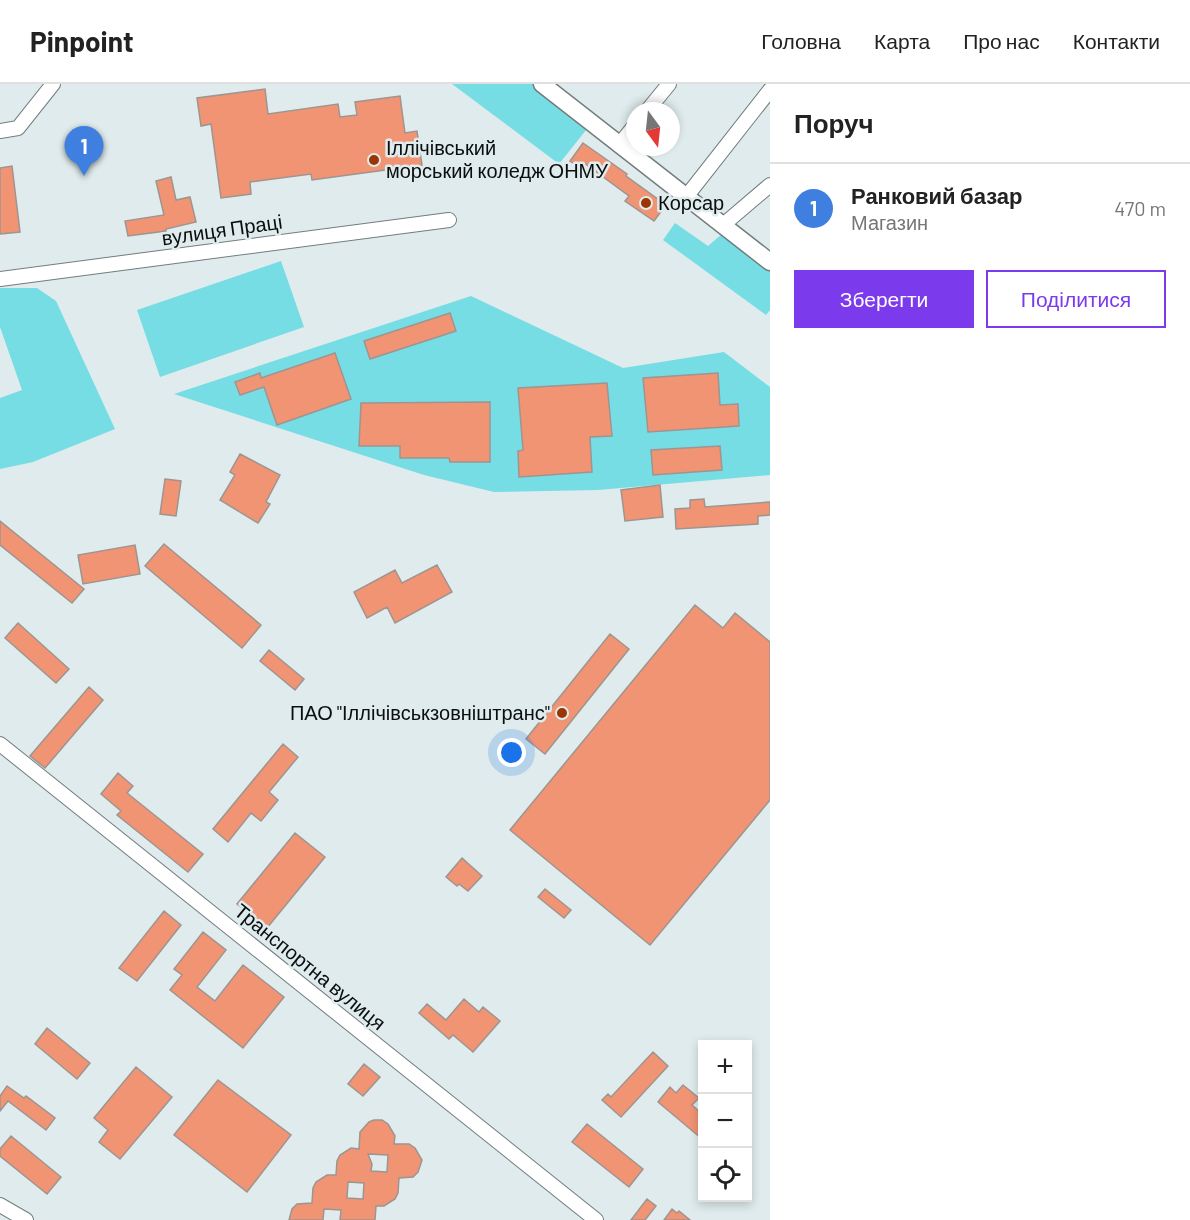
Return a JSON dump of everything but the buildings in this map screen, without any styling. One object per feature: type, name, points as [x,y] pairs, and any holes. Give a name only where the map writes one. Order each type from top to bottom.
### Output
[{"type":"main road","points":[[547,86],[770,262]]},
{"type":"street","points":[[0,131],[18,128],[53,84]]},
{"type":"street","points":[[654,102],[669,84]]},
{"type":"street","points":[[686,197],[770,90]]},
{"type":"street","points":[[619,145],[626,136]]},
{"type":"street","points":[[723,225],[770,185]]},
{"type":"street","name":"вулиця Праці","points":[[0,279],[449,220]]},
{"type":"street","name":"Транспортна вулиця","points":[[0,744],[596,1220]]},
{"type":"street","points":[[0,1205],[26,1220]]},
{"type":"shaded area","points":[[452,84],[535,84],[590,125],[559,164]]},
{"type":"shaded area","points":[[675,223],[708,246],[722,234],[770,267],[770,310],[766,315],[663,240]]},
{"type":"shaded area","points":[[281,261],[304,327],[160,377],[137,310]]},
{"type":"shaded area","points":[[0,288],[37,288],[56,301],[115,429],[33,462],[0,469],[0,398],[22,390],[0,327]]},
{"type":"shaded area","points":[[471,296],[623,368],[724,352],[770,387],[770,475],[598,490],[494,492],[424,475],[174,394]]},
{"type":"place","name":"Іллічівський морський коледж ОНМУ","points":[[374,160]]},
{"type":"place","name":"Ранковий базар","points":[[84,176]]},
{"type":"place","name":"Корсар","points":[[646,203]]},
{"type":"place","name":"ПАО \"Іллічівськзовніштранс\"","points":[[562,713]]}]
